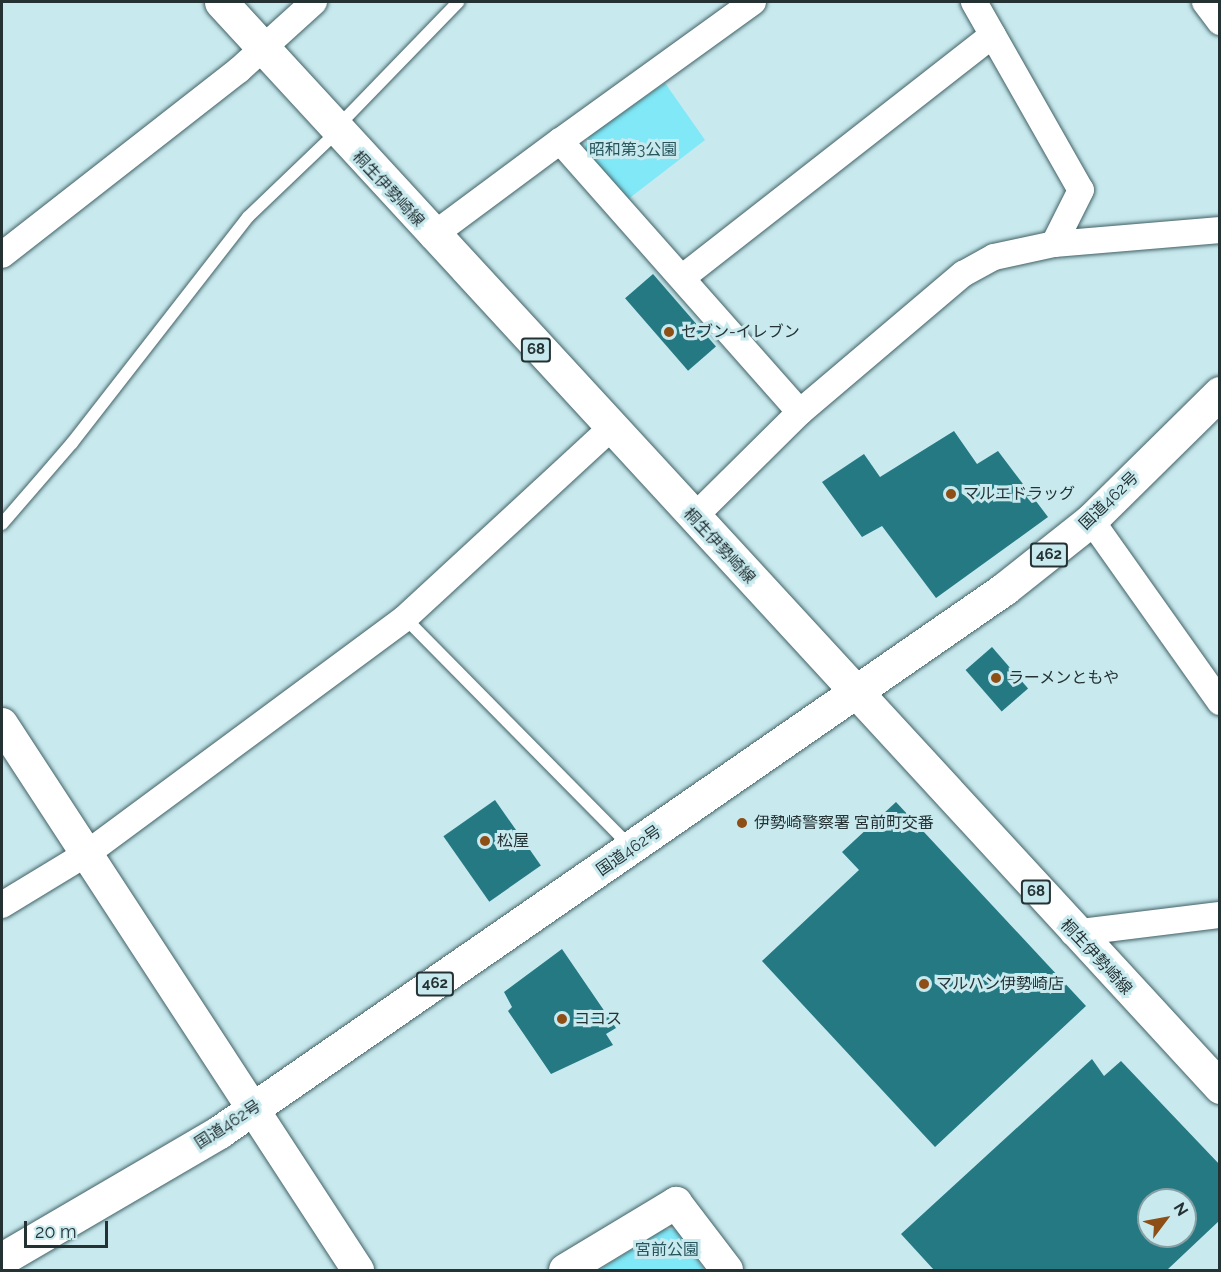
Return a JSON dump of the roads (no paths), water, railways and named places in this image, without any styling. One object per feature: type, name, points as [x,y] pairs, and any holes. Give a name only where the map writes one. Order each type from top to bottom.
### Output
[{"type":"main road","name":"桐生伊勢崎線","points":[[221,2],[335,131],[857,692],[1074,933],[1220,1087]]},
{"type":"main road","name":"国道462号","points":[[2,1259],[254,1109],[857,692],[1090,520],[1220,393]]},
{"type":"street","points":[[2,255],[262,48],[314,2]]},
{"type":"street","points":[[432,236],[753,2]]},
{"type":"street","points":[[974,2],[1081,190],[1054,244]]},
{"type":"street","points":[[1205,2],[1220,22]]},
{"type":"street","points":[[683,277],[993,35]]},
{"type":"street","points":[[560,141],[683,277],[800,412]]},
{"type":"street","points":[[693,518],[800,412],[963,274],[994,257],[1054,244],[1220,230]]},
{"type":"street","points":[[2,904],[89,852],[405,618],[610,429]]},
{"type":"street","points":[[1090,520],[1220,702]]},
{"type":"street","points":[[2,724],[89,852],[358,1270]]},
{"type":"street","points":[[1074,933],[1220,915]]},
{"type":"street","points":[[566,1270],[676,1203],[727,1270]]},
{"type":"lane","points":[[2,524],[72,443],[248,217],[335,131],[458,2]]},
{"type":"lane","points":[[405,618],[632,849]]},
{"type":"place","name":"セブン-イレブン","points":[[669,332]]},
{"type":"place","name":"マルエドラッグ","points":[[951,494]]},
{"type":"place","name":"ラーメンともや","points":[[996,678]]},
{"type":"place","name":"伊勢崎警察署 宮前町交番","points":[[742,823]]},
{"type":"place","name":"松屋","points":[[485,841]]},
{"type":"place","name":"マルハン伊勢崎店","points":[[924,984]]},
{"type":"place","name":"ココス","points":[[562,1019]]},
{"type":"park label","name":"昭和第3公園","points":[[633,150]]},
{"type":"park label","name":"宮前公園","points":[[667,1250]]}]
